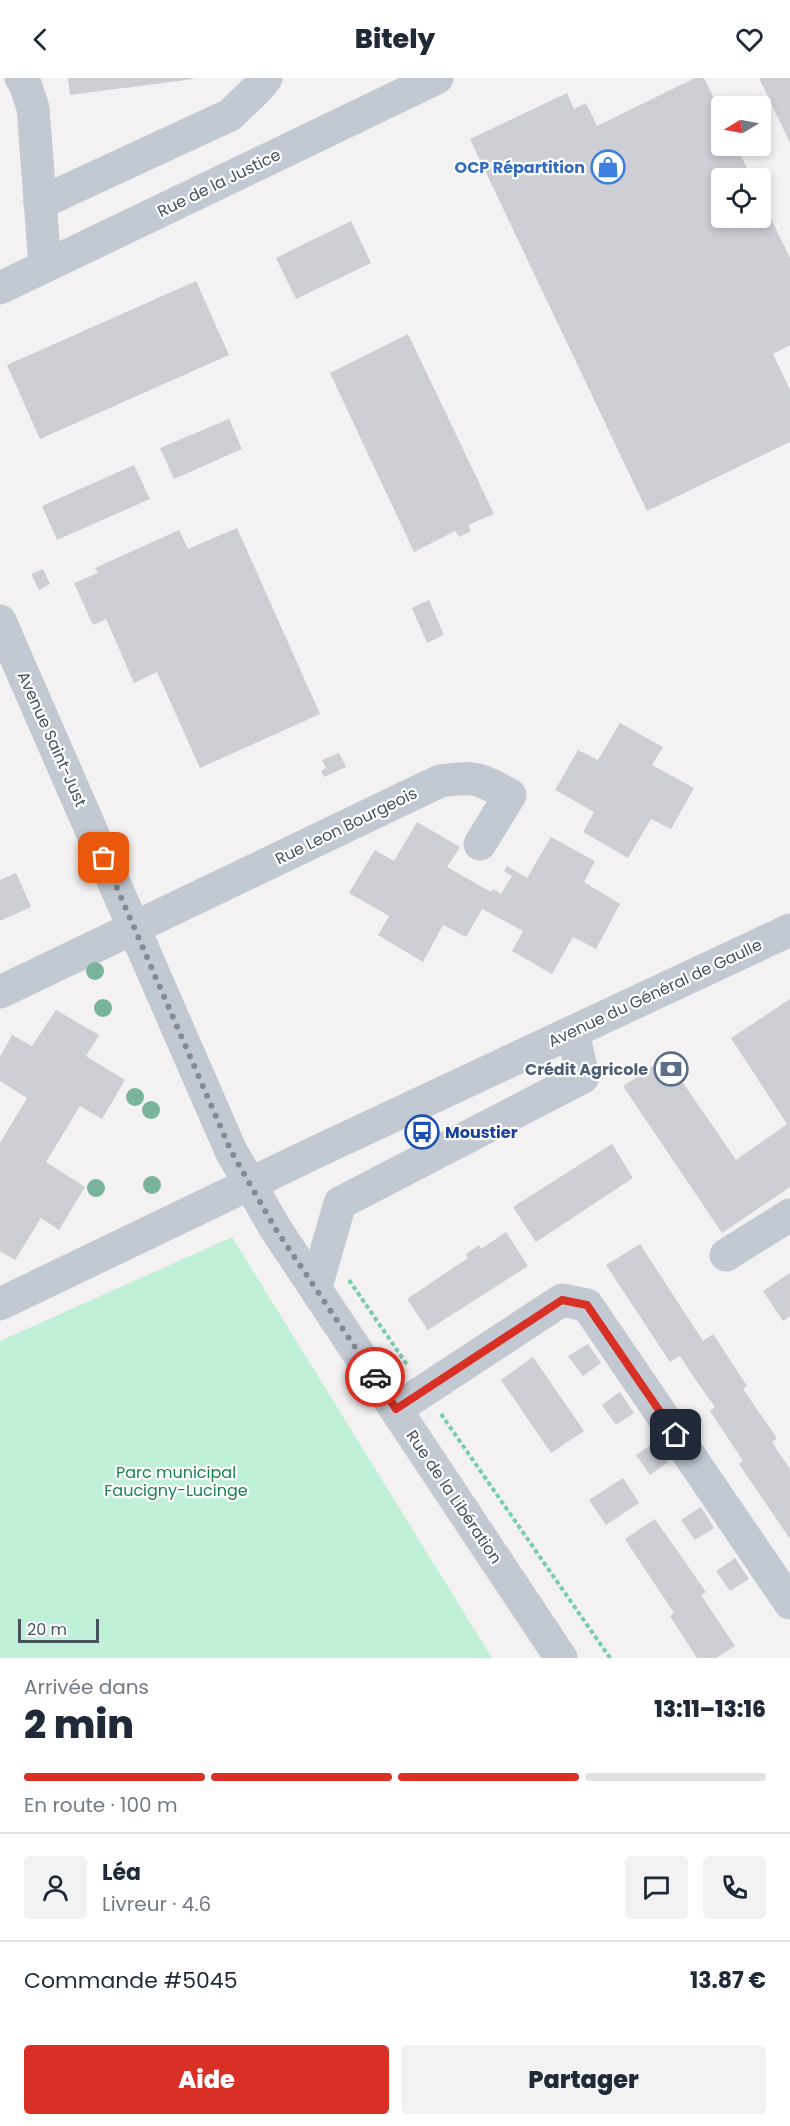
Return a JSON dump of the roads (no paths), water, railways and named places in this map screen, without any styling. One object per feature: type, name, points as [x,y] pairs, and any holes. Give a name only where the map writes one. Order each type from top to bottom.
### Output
[{"type":"street","points":[[21,78],[33,108],[45,266]]},
{"type":"street","points":[[40,203],[230,115],[266,78]]},
{"type":"street","name":"Rue de la Justice","points":[[0,288],[437,78]]},
{"type":"street","name":"Avenue Saint-Just","points":[[0,621],[231,1151],[251,1185]]},
{"type":"street","name":"Rue Leon Bourgeois","points":[[134,928],[440,781],[464,778],[483,780],[510,795],[480,844]]},
{"type":"street","points":[[0,993],[134,928]]},
{"type":"street","name":"Avenue du Général de Gaulle","points":[[0,1304],[790,930]]},
{"type":"street","points":[[316,1287],[340,1203],[583,1077],[573,1032]]},
{"type":"street","name":"Rue de la Libération","points":[[251,1185],[275,1228],[561,1658]]},
{"type":"street","points":[[726,1255],[790,1215]]},
{"type":"street","points":[[396,1409],[562,1300],[587,1305],[790,1603]]},
{"type":"place","name":"OCP Répartition","points":[[608,167]]},
{"type":"place","name":"Crédit Agricole","points":[[671,1069]]},
{"type":"place","name":"Moustier","points":[[422,1132]]},
{"type":"park label","name":"Parc municipal Faucigny-Lucinge","points":[[176,1481]]}]
